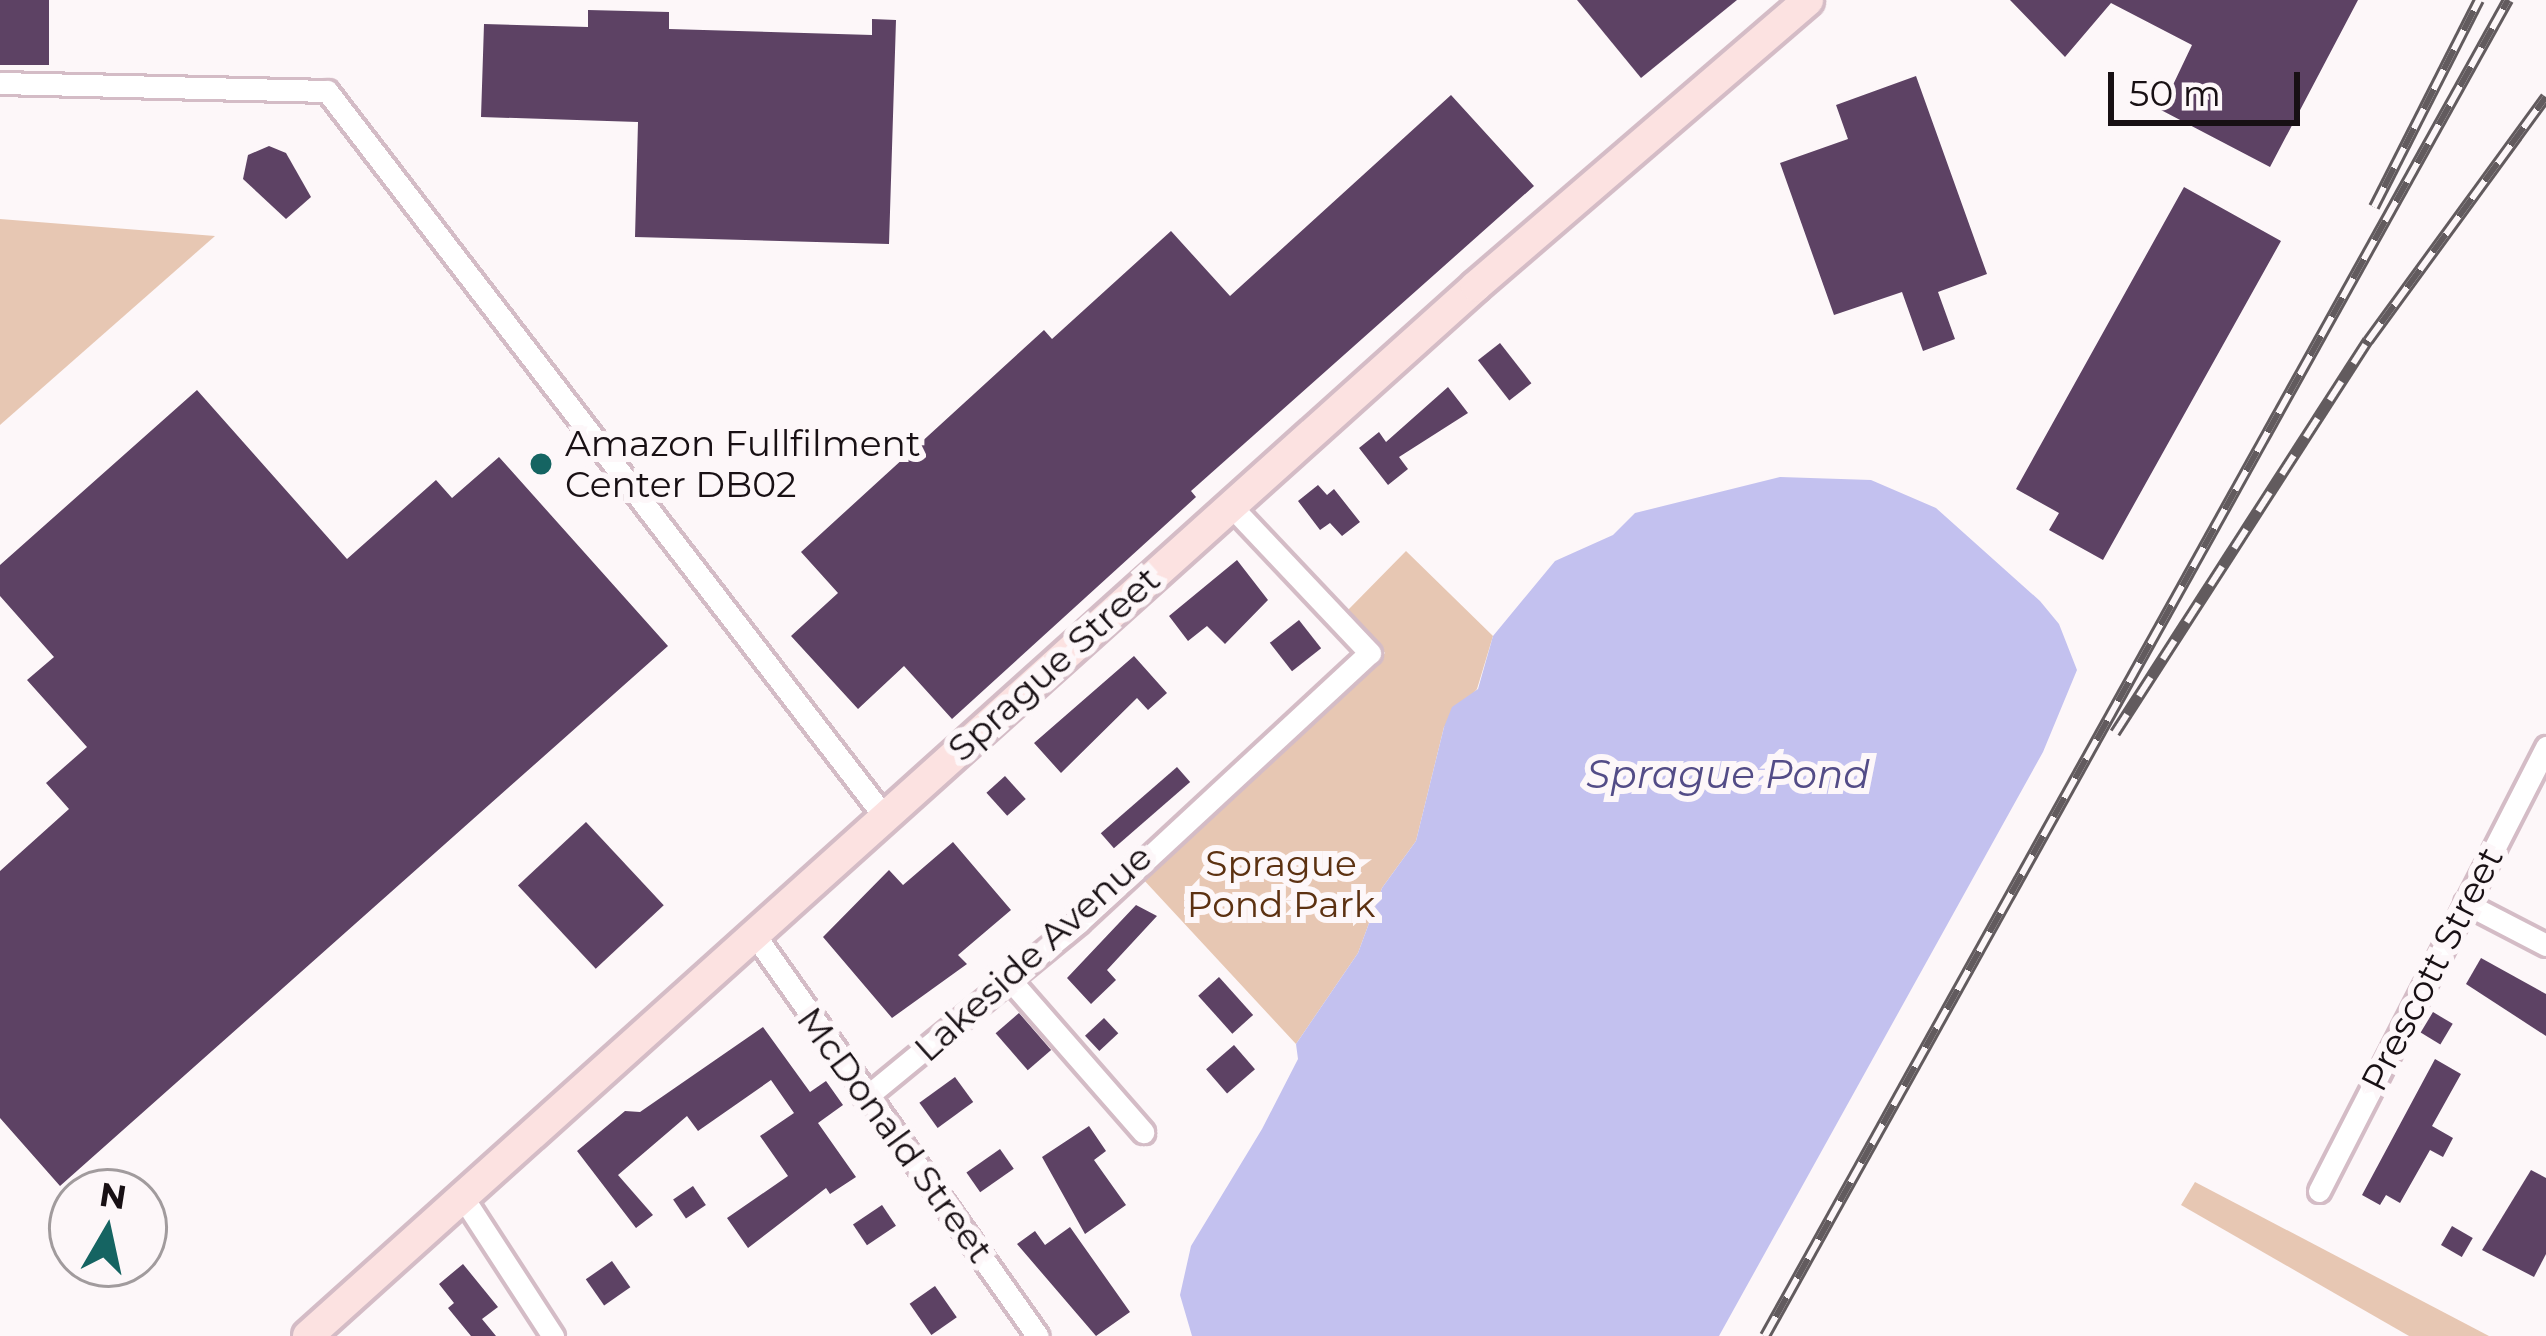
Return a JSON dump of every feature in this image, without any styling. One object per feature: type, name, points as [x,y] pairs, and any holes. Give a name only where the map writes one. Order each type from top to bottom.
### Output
[{"type":"main road","name":"Sprague Street","points":[[308,1336],[460,1192],[1807,0]]},
{"type":"street","points":[[0,82],[327,92],[884,816]]},
{"type":"street","name":"Lakeside Avenue","points":[[865,1098],[1011,981],[1370,652],[1231,506]]},
{"type":"street","name":"Prescott Street","points":[[2319,1191],[2546,747]]},
{"type":"street","points":[[2465,903],[2546,945]]},
{"type":"street","name":"McDonald Street","points":[[754,934],[865,1098],[1038,1336]]},
{"type":"street","points":[[1011,981],[1143,1132]]},
{"type":"street","points":[[460,1192],[553,1336]]},
{"type":"green space","points":[[0,219],[215,236],[0,425]]},
{"type":"green space","name":"Sprague Pond Park","points":[[1406,551],[1493,636],[1477,689],[1444,727],[1416,841],[1382,888],[1358,953],[1296,1044],[1142,878],[1385,653],[1347,611]]},
{"type":"green space","points":[[2195,1182],[2489,1336],[2409,1336],[2181,1205]]},
{"type":"water","name":"Sprague Pond","points":[[1780,477],[1871,480],[1936,508],[2040,601],[2059,624],[2077,670],[2043,752],[1719,1336],[1192,1336],[1180,1295],[1191,1246],[1262,1129],[1298,1059],[1296,1044],[1358,953],[1382,888],[1416,841],[1444,727],[1452,707],[1478,689],[1493,636],[1555,561],[1613,535],[1635,513]]},
{"type":"building","points":[[0,0],[49,0],[49,65],[0,65]]},
{"type":"building","points":[[1577,0],[1737,0],[1641,78]]},
{"type":"building","points":[[2010,0],[2358,0],[2270,167],[2161,110],[2192,45],[2111,3],[2065,57]]},
{"type":"building","points":[[588,10],[669,12],[669,29],[872,35],[872,19],[896,20],[889,244],[635,237],[638,122],[481,117],[484,24],[588,27]]},
{"type":"building","points":[[1916,76],[1987,274],[1938,292],[1955,339],[1923,351],[1902,292],[1834,315],[1780,163],[1848,139],[1836,105]]},
{"type":"building","points":[[1451,95],[1534,186],[1191,491],[1196,497],[952,719],[904,666],[858,709],[791,636],[838,593],[801,552],[1044,330],[1052,339],[1171,231],[1230,296]]},
{"type":"building","points":[[269,146],[286,153],[311,197],[286,219],[243,179],[248,155]]},
{"type":"building","points":[[2184,187],[2281,241],[2103,560],[2049,530],[2059,513],[2016,489]]},
{"type":"building","points":[[1500,343],[1531,383],[1509,400],[1478,360]]},
{"type":"building","points":[[1448,387],[1468,413],[1399,457],[1408,469],[1388,485],[1359,448],[1379,432],[1386,442]]},
{"type":"building","points":[[197,390],[347,559],[436,480],[452,498],[499,457],[668,646],[80,1168],[48,1168],[48,1172],[0,1118],[0,871],[69,809],[46,783],[87,747],[27,680],[54,657],[0,596],[0,565]]},
{"type":"building","points":[[1318,485],[1327,495],[1334,489],[1360,522],[1342,536],[1330,523],[1320,530],[1298,501]]},
{"type":"building","points":[[1237,560],[1268,600],[1225,644],[1207,626],[1188,641],[1169,616]]},
{"type":"building","points":[[1299,620],[1321,648],[1292,671],[1270,643]]},
{"type":"building","points":[[1134,656],[1167,693],[1148,710],[1137,698],[1061,773],[1034,743]]},
{"type":"building","points":[[1177,767],[1190,782],[1114,848],[1101,833]]},
{"type":"building","points":[[1005,776],[1026,799],[1007,816],[986,793]]},
{"type":"building","points":[[586,822],[664,905],[596,969],[518,885]]},
{"type":"building","points":[[953,842],[1011,910],[958,955],[967,964],[892,1018],[823,937],[889,870],[903,885]]},
{"type":"building","points":[[1136,905],[1157,916],[1107,970],[1116,980],[1091,1004],[1067,978]]},
{"type":"building","points":[[2481,958],[2546,994],[2546,1036],[2466,984]]},
{"type":"building","points":[[1219,977],[1253,1015],[1232,1034],[1198,996]]},
{"type":"building","points":[[2433,1012],[2453,1024],[2440,1044],[2421,1033]]},
{"type":"building","points":[[1019,1013],[1051,1050],[1028,1070],[996,1033]]},
{"type":"building","points":[[1104,1018],[1118,1033],[1099,1051],[1085,1036]]},
{"type":"building","points":[[763,1027],[810,1092],[826,1081],[843,1105],[818,1123],[856,1177],[830,1194],[826,1188],[748,1248],[727,1218],[788,1176],[760,1136],[794,1113],[771,1080],[698,1131],[687,1116],[618,1175],[653,1215],[636,1228],[577,1151],[625,1111],[640,1112]]},
{"type":"building","points":[[1234,1045],[1255,1069],[1227,1093],[1206,1069]]},
{"type":"building","points":[[2435,1059],[2461,1074],[2432,1126],[2453,1138],[2443,1157],[2430,1150],[2400,1203],[2386,1195],[2380,1205],[2362,1195]]},
{"type":"building","points":[[955,1077],[973,1102],[938,1128],[919,1103]]},
{"type":"building","points":[[1089,1126],[1106,1151],[1094,1160],[1126,1205],[1085,1234],[1042,1157]]},
{"type":"building","points":[[1000,1149],[1014,1169],[980,1192],[966,1173]]},
{"type":"building","points":[[2531,1170],[2546,1178],[2546,1254],[2534,1277],[2482,1250]]},
{"type":"building","points":[[693,1186],[706,1205],[686,1218],[673,1199]]},
{"type":"building","points":[[882,1205],[896,1226],[867,1245],[853,1225]]},
{"type":"building","points":[[2452,1226],[2473,1238],[2462,1257],[2441,1245]]},
{"type":"building","points":[[1070,1227],[1130,1312],[1096,1336],[1017,1244],[1035,1231],[1045,1245]]},
{"type":"building","points":[[612,1261],[630,1287],[604,1306],[586,1279]]},
{"type":"building","points":[[463,1264],[498,1307],[482,1319],[496,1336],[471,1336],[448,1308],[454,1303],[439,1284]]},
{"type":"building","points":[[935,1286],[957,1317],[931,1335],[910,1304]]},
{"type":"railway","points":[[2374,207],[2479,0]]},
{"type":"railway","points":[[1765,1336],[2508,0]]},
{"type":"railway","points":[[2115,733],[2368,341],[2546,97]]},
{"type":"place","name":"Amazon Fullfilment Center DB02","points":[[541,464]]}]
